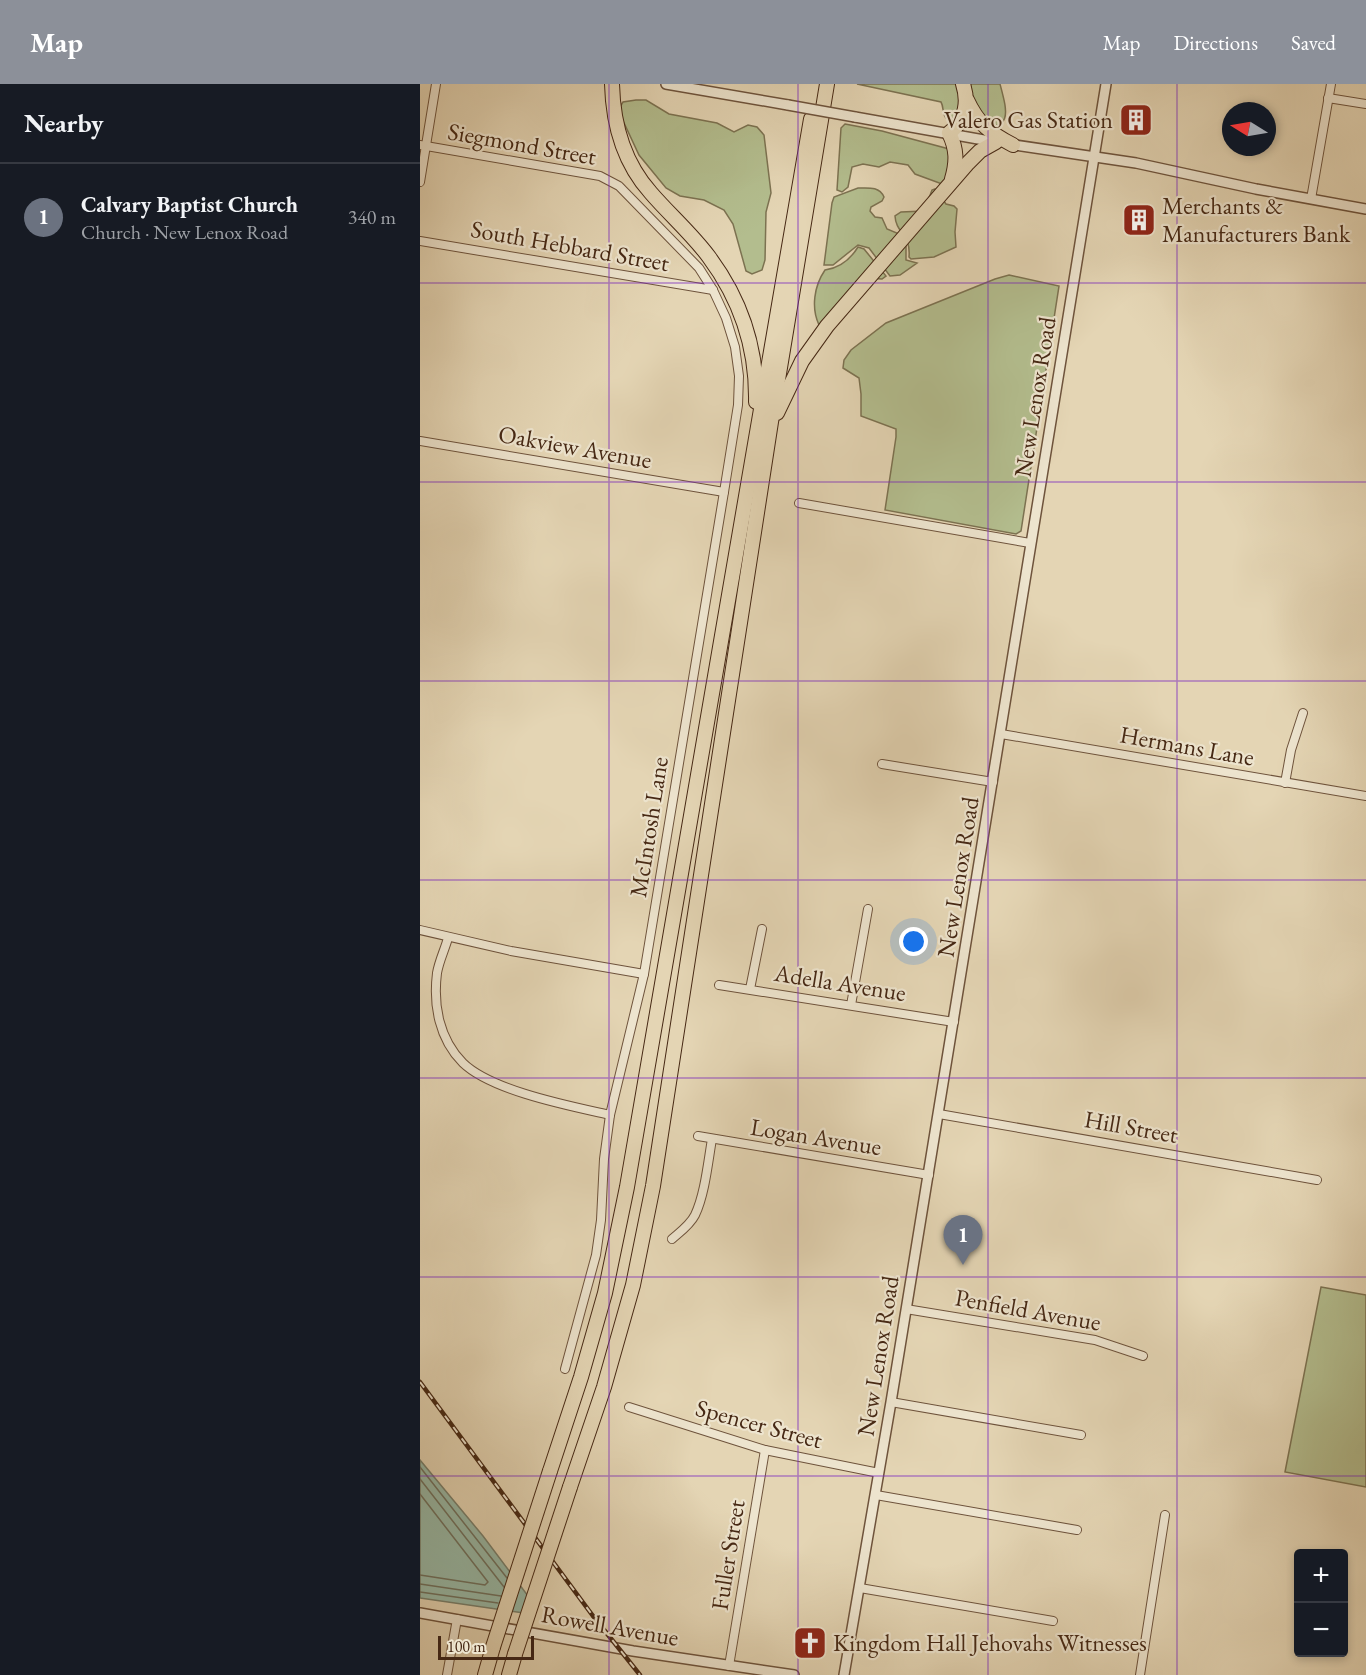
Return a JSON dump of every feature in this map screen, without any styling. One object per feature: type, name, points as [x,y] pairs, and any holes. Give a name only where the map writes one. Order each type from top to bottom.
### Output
[{"type":"highway","points":[[612,84],[617,130],[624,152],[633,169],[649,192],[710,258],[737,303],[748,334],[754,365],[755,453]]},
{"type":"highway","points":[[485,1675],[581,1377],[605,1293],[627,1187],[817,84]]},
{"type":"highway","points":[[509,1675],[604,1387],[633,1285],[653,1186],[771,422],[827,84]]},
{"type":"highway","points":[[963,84],[967,100],[980,123],[1013,145]]},
{"type":"highway","points":[[951,181],[956,159],[955,145],[949,133],[957,127],[964,116],[967,100]]},
{"type":"highway","points":[[771,422],[782,405],[794,374],[809,349],[951,181],[974,156],[996,142]]},
{"type":"street","points":[[420,182],[423,146],[436,84]]},
{"type":"street","points":[[666,84],[1013,145],[1094,156],[1366,209]]},
{"type":"street","name":"New Lenox Road","points":[[844,1675],[929,1175],[1106,84]]},
{"type":"street","points":[[1311,200],[1331,84]]},
{"type":"street","points":[[1328,98],[1366,105]]},
{"type":"street","name":"Siegmond Street","points":[[423,146],[608,179],[619,186],[682,250],[699,268],[713,290]]},
{"type":"street","name":"South Hebbard Street","points":[[420,241],[713,290]]},
{"type":"street","name":"McIntosh Lane","points":[[564,1369],[596,1255],[610,1115],[644,974],[738,405],[739,376],[735,347],[726,318],[713,290]]},
{"type":"street","name":"Oakview Avenue","points":[[420,441],[724,492]]},
{"type":"street","points":[[799,503],[1030,543]]},
{"type":"street","points":[[1286,783],[1291,750],[1303,713]]},
{"type":"street","name":"Hermans Lane","points":[[1001,734],[1366,796]]},
{"type":"street","points":[[882,764],[993,782]]},
{"type":"street","points":[[851,1005],[868,909]]},
{"type":"street","points":[[750,989],[762,929]]},
{"type":"street","points":[[420,930],[511,951],[644,974]]},
{"type":"street","points":[[448,938],[437,971],[435,1005],[445,1039],[463,1063],[490,1080],[521,1092],[610,1115]]},
{"type":"street","name":"Adella Avenue","points":[[719,985],[954,1022]]},
{"type":"street","name":"Hill Street","points":[[939,1114],[1317,1180]]},
{"type":"street","name":"Logan Avenue","points":[[698,1136],[929,1175]]},
{"type":"street","points":[[672,1239],[695,1215],[712,1139]]},
{"type":"street","name":"Penfield Avenue","points":[[906,1309],[1095,1340],[1143,1356]]},
{"type":"street","points":[[891,1402],[1081,1436]]},
{"type":"street","name":"Spencer Street","points":[[629,1407],[765,1450],[879,1473]]},
{"type":"street","name":"Fuller Street","points":[[729,1666],[765,1450]]},
{"type":"street","points":[[876,1495],[1077,1530]]},
{"type":"street","points":[[1140,1675],[1165,1515]]},
{"type":"street","points":[[860,1588],[1053,1621]]},
{"type":"street","name":"Rowell Avenue","points":[[420,1613],[794,1675]]},
{"type":"street","points":[[447,1675],[458,1619]]},
{"type":"shaded area","points":[[857,84],[1000,84],[1005,104],[1005,118],[996,126],[987,127],[956,123],[945,117],[941,102]]},
{"type":"shaded area","points":[[646,100],[669,114],[717,123],[734,132],[748,125],[757,127],[764,135],[771,193],[766,212],[765,260],[762,270],[752,274],[746,271],[733,224],[724,210],[704,200],[680,196],[666,188],[639,155],[618,110],[623,102]]},
{"type":"shaded area","points":[[845,124],[882,131],[949,149],[952,153],[946,183],[942,184],[915,174],[908,165],[890,162],[879,167],[863,164],[852,167],[848,187],[842,192],[837,190],[841,128]]},
{"type":"shaded area","points":[[858,188],[873,188],[882,193],[884,197],[882,201],[871,207],[870,211],[875,217],[882,218],[887,229],[904,236],[906,260],[917,263],[900,275],[890,276],[869,248],[858,245],[833,265],[824,265],[834,197]]},
{"type":"shaded area","points":[[935,189],[946,204],[957,209],[956,247],[934,257],[911,259],[908,243],[898,227],[895,216],[901,212],[924,211],[932,190]]},
{"type":"shaded area","points":[[858,247],[864,249],[886,276],[882,279],[865,278],[828,324],[819,325],[814,304],[821,276],[825,270],[844,263]]},
{"type":"shaded area","points":[[1009,275],[1059,286],[1021,531],[1016,534],[885,510],[896,429],[861,416],[859,378],[843,368],[844,360],[851,350],[886,323]]},
{"type":"shaded area","points":[[1321,1287],[1366,1295],[1366,1487],[1285,1472]]},
{"type":"water","points":[[420,1460],[483,1536],[537,1608],[531,1614],[420,1598]]},
{"type":"railway","points":[[420,1382],[593,1616],[640,1675]]},
{"type":"place","name":"Valero Gas Station","points":[[1136,120]]},
{"type":"place","name":"Merchants & Manufacturers Bank","points":[[1139,220]]},
{"type":"place","name":"Calvary Baptist Church","points":[[963,1265]]},
{"type":"place","name":"Kingdom Hall Jehovahs Witnesses","points":[[810,1643]]}]
